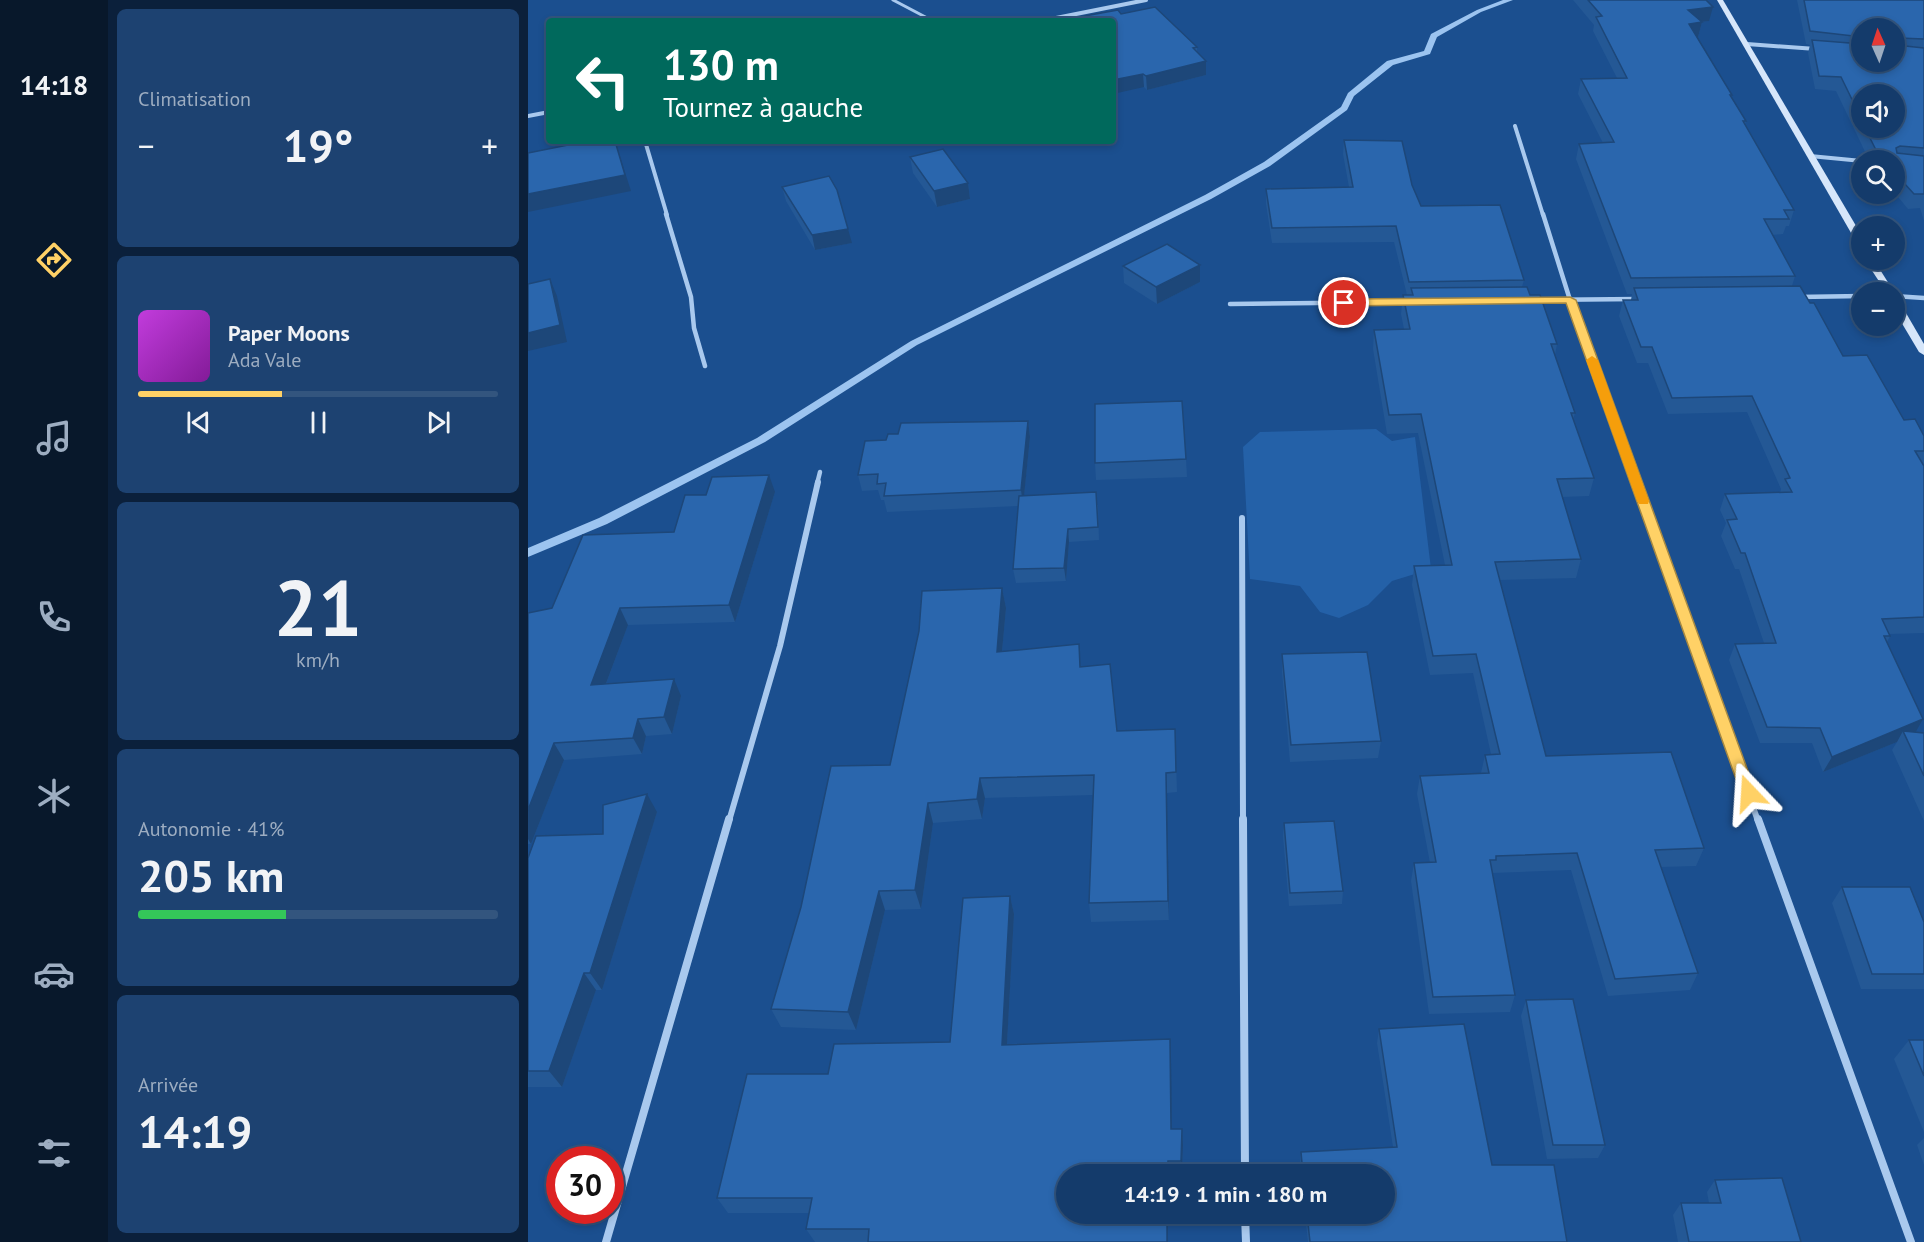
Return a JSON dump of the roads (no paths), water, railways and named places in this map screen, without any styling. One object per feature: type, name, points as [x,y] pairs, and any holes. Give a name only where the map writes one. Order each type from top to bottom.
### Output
[{"type":"street","points":[[1056,18],[1146,0]]},
{"type":"street","points":[[1720,0],[1748,44],[1851,225]]},
{"type":"street","points":[[1748,44],[1827,50]]},
{"type":"street","points":[[528,116],[546,113]]},
{"type":"street","points":[[1515,126],[1570,300],[1911,1242]]},
{"type":"street","points":[[646,144],[690,297],[694,328],[705,366]]},
{"type":"street","points":[[1810,156],[1851,160]]},
{"type":"street","points":[[1792,297],[1851,296]]},
{"type":"street","points":[[1905,297],[1924,298]]},
{"type":"street","points":[[1524,300],[1640,299]]},
{"type":"street","points":[[1230,304],[1418,302]]},
{"type":"street","points":[[1905,320],[1924,352]]},
{"type":"street","points":[[606,1242],[780,646],[820,472]]},
{"type":"street","points":[[1242,518],[1245,1164]]},
{"type":"street","points":[[1245,1224],[1246,1242]]},
{"type":"lane","points":[[893,0],[927,18]]},
{"type":"waterway","points":[[528,553],[603,521],[761,440],[914,343],[1208,197],[1267,164],[1344,108],[1351,95],[1390,63],[1427,52],[1434,36],[1479,11],[1510,0]]}]
